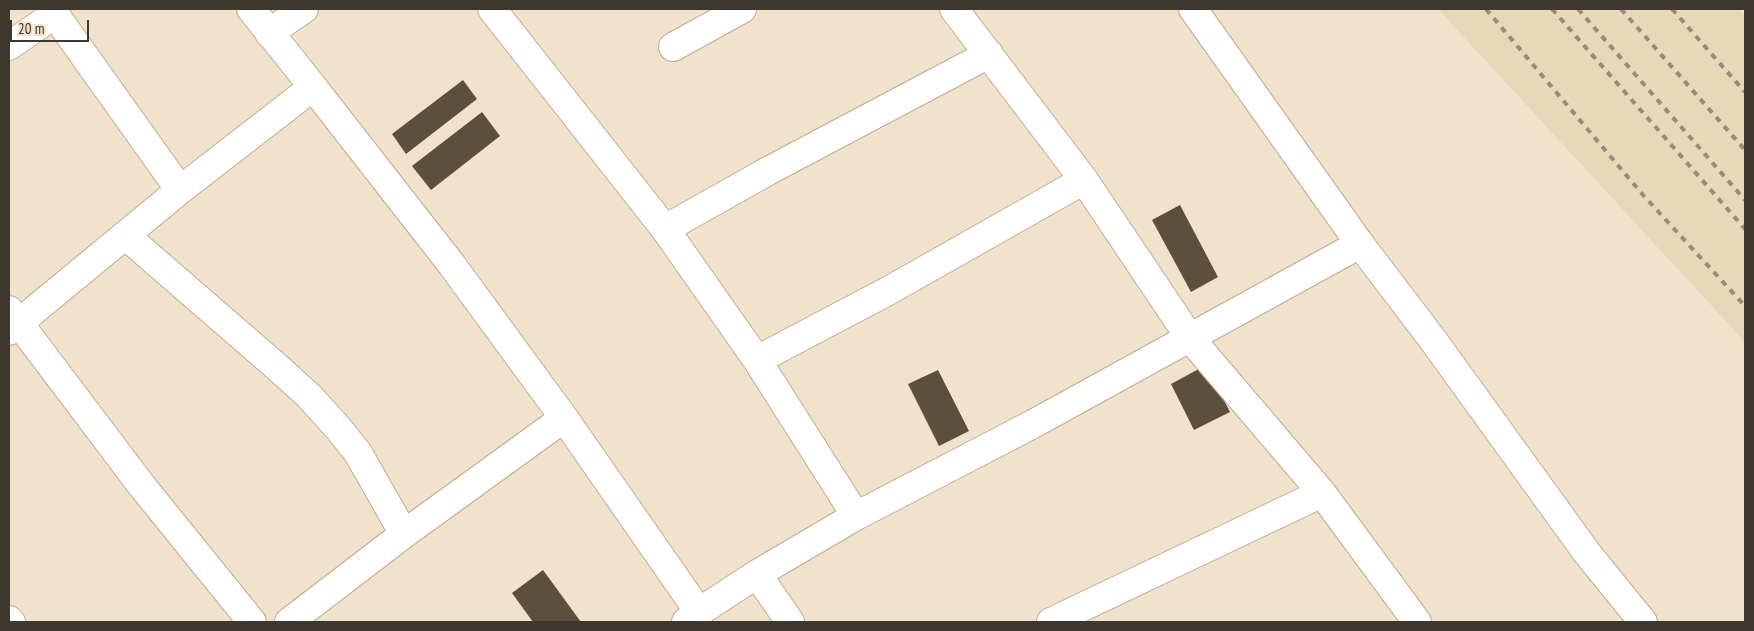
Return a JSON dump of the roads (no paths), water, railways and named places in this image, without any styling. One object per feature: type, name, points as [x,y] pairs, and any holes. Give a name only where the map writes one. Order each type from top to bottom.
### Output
[{"type":"street","points":[[251,9],[452,265],[564,418],[692,617],[757,574],[856,516],[1033,424],[1360,244]]},
{"type":"street","points":[[269,33],[304,9]]},
{"type":"street","points":[[492,9],[665,229],[757,360],[856,516]]},
{"type":"street","points":[[673,47],[742,9]]},
{"type":"street","points":[[954,9],[1084,180],[1190,338],[1322,493],[1417,622]]},
{"type":"street","points":[[1193,9],[1360,244],[1433,340],[1586,553],[1643,622]]},
{"type":"street","points":[[9,46],[53,11],[180,190]]},
{"type":"street","points":[[665,229],[777,166],[989,54]]},
{"type":"street","points":[[252,622],[12,322],[126,236],[180,190],[313,87]]},
{"type":"street","points":[[757,360],[888,291],[1084,180]]},
{"type":"street","points":[[126,236],[277,367],[326,415],[358,453],[404,534]]},
{"type":"street","points":[[289,622],[404,534],[564,418]]},
{"type":"street","points":[[1051,622],[1322,493]]},
{"type":"street","points":[[757,574],[790,622]]},
{"type":"railway","points":[[1486,9],[1643,195],[1745,306]]},
{"type":"railway","points":[[1552,9],[1745,229]]},
{"type":"railway","points":[[1578,9],[1745,200]]},
{"type":"railway","points":[[1621,9],[1745,150]]},
{"type":"railway","points":[[1672,9],[1745,92]]}]
